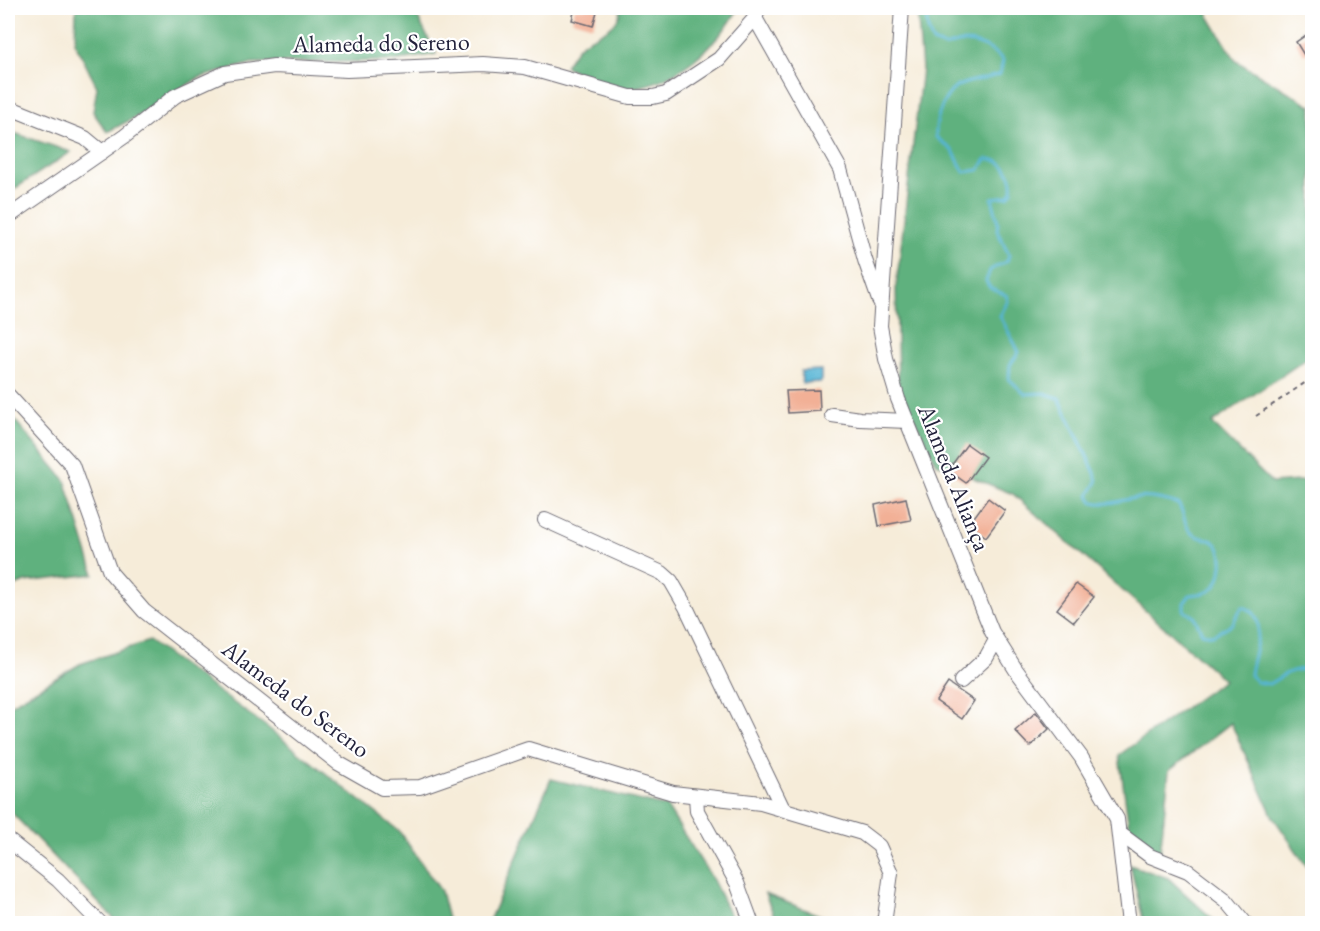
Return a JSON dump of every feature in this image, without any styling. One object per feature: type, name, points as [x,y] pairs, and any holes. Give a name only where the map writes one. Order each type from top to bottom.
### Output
[{"type":"street","name":"Alameda Aliança","points":[[902,8],[881,305],[882,341],[907,421],[996,640],[1091,773],[1117,819],[1129,924]]},
{"type":"street","points":[[757,13],[840,169],[865,260],[881,305]]},
{"type":"street","name":"Alameda do Sereno","points":[[8,217],[102,152],[174,96],[225,73],[258,67],[347,70],[483,64],[525,67],[630,97],[653,97],[666,94],[719,59],[757,13]]},
{"type":"street","points":[[8,107],[85,138],[102,152]]},
{"type":"street","name":"Alameda do Sereno","points":[[8,395],[72,465],[110,572],[144,611],[338,764],[382,788],[420,787],[528,749],[674,793],[761,803],[783,809],[862,833],[879,846],[891,873],[884,924]]},
{"type":"street","points":[[832,415],[907,421]]},
{"type":"street","points":[[545,520],[662,573],[671,581],[686,607],[783,809]]},
{"type":"street","points":[[961,681],[986,658],[996,640]]},
{"type":"street","points":[[696,796],[696,811],[736,883],[753,924]]},
{"type":"street","points":[[1119,833],[1150,856],[1188,871],[1226,900],[1246,924]]},
{"type":"street","points":[[8,840],[58,880],[101,924]]},
{"type":"path","points":[[1256,416],[1312,378]]},
{"type":"green space","points":[[76,8],[413,8],[436,54],[395,61],[253,63],[198,78],[142,114],[107,132],[93,112],[97,87],[75,43]]},
{"type":"green space","points":[[621,8],[739,8],[719,36],[694,60],[679,71],[647,85],[630,88],[615,87],[565,66],[579,46],[616,22]]},
{"type":"green space","points":[[917,8],[1204,8],[1236,61],[1312,106],[1312,355],[1212,423],[1272,483],[1312,480],[1312,874],[1273,817],[1231,723],[1169,771],[1160,854],[1129,827],[1119,755],[1224,680],[1013,494],[936,463],[898,385],[896,287],[922,69]]},
{"type":"green space","points":[[8,131],[71,152],[8,193]]},
{"type":"green space","points":[[8,412],[65,480],[94,574],[25,582],[8,589]]},
{"type":"green space","points":[[149,641],[267,727],[399,831],[441,891],[449,923],[118,923],[8,809],[8,706],[80,664]]},
{"type":"green space","points":[[551,779],[667,807],[713,880],[734,923],[488,923]]},
{"type":"green space","points":[[1130,865],[1168,878],[1217,923],[1144,923]]},
{"type":"green space","points":[[765,894],[840,923],[777,923]]},
{"type":"water","points":[[821,370],[821,382],[802,383],[801,371]]},
{"type":"building","points":[[575,8],[598,8],[593,26],[572,20]]},
{"type":"building","points":[[1312,31],[1312,50],[1304,55],[1296,42]]},
{"type":"building","points":[[819,390],[820,411],[788,413],[786,391]]},
{"type":"building","points":[[967,444],[985,457],[966,483],[948,470]]},
{"type":"building","points":[[906,498],[911,520],[879,526],[875,505]]},
{"type":"building","points":[[988,498],[1005,511],[986,537],[969,524]]},
{"type":"building","points":[[1076,584],[1094,597],[1074,622],[1057,609]]},
{"type":"building","points":[[948,683],[974,701],[962,719],[936,701]]},
{"type":"building","points":[[1036,712],[1049,729],[1030,747],[1015,731]]},
{"type":"waterway","points":[[931,8],[927,25],[933,42],[945,47],[961,42],[976,43],[990,49],[1003,60],[1000,74],[963,84],[951,92],[939,114],[936,137],[953,151],[964,172],[979,170],[986,159],[992,159],[1002,164],[1011,179],[1012,191],[1008,196],[992,198],[998,222],[997,230],[1009,255],[1007,261],[990,270],[986,281],[990,288],[1006,295],[1008,301],[1000,316],[1019,352],[1010,365],[1009,379],[1025,394],[1044,393],[1059,398],[1095,473],[1097,482],[1089,495],[1093,502],[1109,503],[1146,498],[1178,504],[1191,533],[1211,540],[1218,546],[1222,565],[1216,585],[1207,592],[1190,595],[1184,603],[1184,611],[1194,616],[1202,633],[1213,635],[1232,624],[1242,607],[1251,611],[1256,617],[1258,626],[1250,675],[1257,682],[1269,684],[1294,671],[1312,671]]}]
